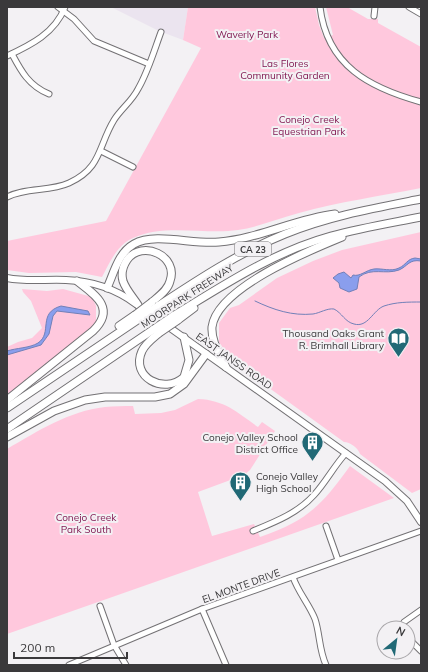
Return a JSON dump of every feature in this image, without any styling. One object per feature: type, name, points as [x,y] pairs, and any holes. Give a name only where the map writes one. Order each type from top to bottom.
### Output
[{"type":"highway","name":"MOORPARK FREEWAY","points":[[7,408],[155,304],[251,250],[286,234],[357,211],[421,199]]},
{"type":"highway","points":[[107,288],[124,253],[139,242],[151,240],[220,242],[242,238],[307,219],[357,211]]},
{"type":"highway","name":"MOORPARK FREEWAY","points":[[7,429],[254,267],[309,244],[360,230],[421,217]]},
{"type":"highway","points":[[226,367],[212,334],[214,318],[223,304],[248,284],[278,266],[309,251],[360,230]]},
{"type":"highway","points":[[138,305],[125,287],[122,271],[129,257],[141,250],[148,250],[160,254],[168,263],[171,271],[171,280],[169,285],[155,304]]},
{"type":"highway","points":[[7,400],[93,331],[100,323],[103,313],[100,300],[95,294],[77,281]]},
{"type":"highway","points":[[156,331],[144,348],[140,360],[144,374],[150,381],[159,385],[170,385],[184,377],[189,360],[184,337]]},
{"type":"highway","points":[[7,437],[54,411],[84,400],[115,396],[164,396],[170,394],[180,388],[189,379],[206,354]]},
{"type":"main road","name":"EAST JANSS ROAD","points":[[7,278],[25,281],[77,281],[107,288],[138,305],[397,490],[411,506],[421,522]]},
{"type":"street","points":[[58,7],[64,9],[94,41],[149,64]]},
{"type":"street","points":[[320,7],[329,39],[340,57],[353,71],[384,91],[421,102]]},
{"type":"street","points":[[374,7],[374,16]]},
{"type":"street","points":[[409,7],[421,14]]},
{"type":"street","points":[[49,94],[41,90],[27,79],[9,55],[44,36],[55,25],[64,9]]},
{"type":"street","points":[[7,197],[29,190],[44,190],[68,183],[86,172],[102,151],[113,121],[138,91],[161,32]]},
{"type":"street","points":[[102,151],[133,167]]},
{"type":"street","points":[[253,531],[287,516],[304,505],[314,495],[346,453]]},
{"type":"street","points":[[326,526],[338,560]]},
{"type":"street","name":"EL MONTE DRIVE","points":[[69,665],[202,609],[421,531]]},
{"type":"street","points":[[293,577],[314,618],[326,665]]},
{"type":"street","points":[[100,606],[114,645],[126,665]]},
{"type":"street","points":[[202,609],[226,665]]},
{"type":"street","points":[[407,620],[421,610]]},
{"type":"shaded area","points":[[111,7],[188,7],[183,40],[159,31]]},
{"type":"green space","name":"Conejo Creek Equestrian Park","points":[[188,7],[315,7],[324,38],[333,35],[326,7],[347,7],[368,19],[378,19],[378,23],[421,47],[421,188],[329,206],[238,230],[171,230],[145,234],[127,241],[118,249],[102,277],[76,272],[29,273],[7,270],[7,241],[106,221],[201,48],[183,40]]},
{"type":"green space","points":[[421,232],[421,489],[412,493],[360,454],[354,446],[344,442],[247,372],[227,354],[219,342],[219,323],[230,308],[239,305],[277,278],[313,261],[342,250]]},
{"type":"green space","points":[[22,289],[47,291],[63,289],[92,297],[96,306],[96,324],[7,395],[7,347],[32,338],[42,328],[31,301]]},
{"type":"green space","name":"Conejo Creek Park South","points":[[198,399],[208,400],[224,405],[231,408],[258,427],[262,422],[275,431],[250,470],[244,475],[198,492],[212,536],[254,524],[260,537],[290,525],[302,518],[322,501],[350,466],[394,498],[7,634],[7,449],[30,435],[66,417],[92,409],[133,406],[135,414],[161,413],[175,410]]},
{"type":"water","points":[[415,258],[421,259],[421,261],[411,262],[399,270],[389,272],[369,272],[364,274],[359,277],[357,289],[349,292],[340,288],[339,283],[333,278],[344,272],[351,278],[353,275],[358,275],[374,269],[396,269]]},
{"type":"water","points":[[61,306],[88,311],[90,315],[57,311],[53,316],[49,334],[41,345],[7,355],[7,351],[38,343],[45,334],[49,313]]},
{"type":"waterway","points":[[255,301],[276,310],[298,314],[313,314],[334,309],[351,323],[359,325],[367,321],[384,306],[407,302],[421,302]]},
{"type":"place","name":"Thousand Oaks Grant R. Brimhall Library","points":[[399,358]]},
{"type":"place","name":"Conejo Valley School District Office","points":[[313,462]]},
{"type":"place","name":"Conejo Valley High School","points":[[241,502]]},
{"type":"park label","name":"Waverly Park","points":[[247,34]]},
{"type":"park label","name":"Las Flores Community Garden","points":[[285,68]]}]
